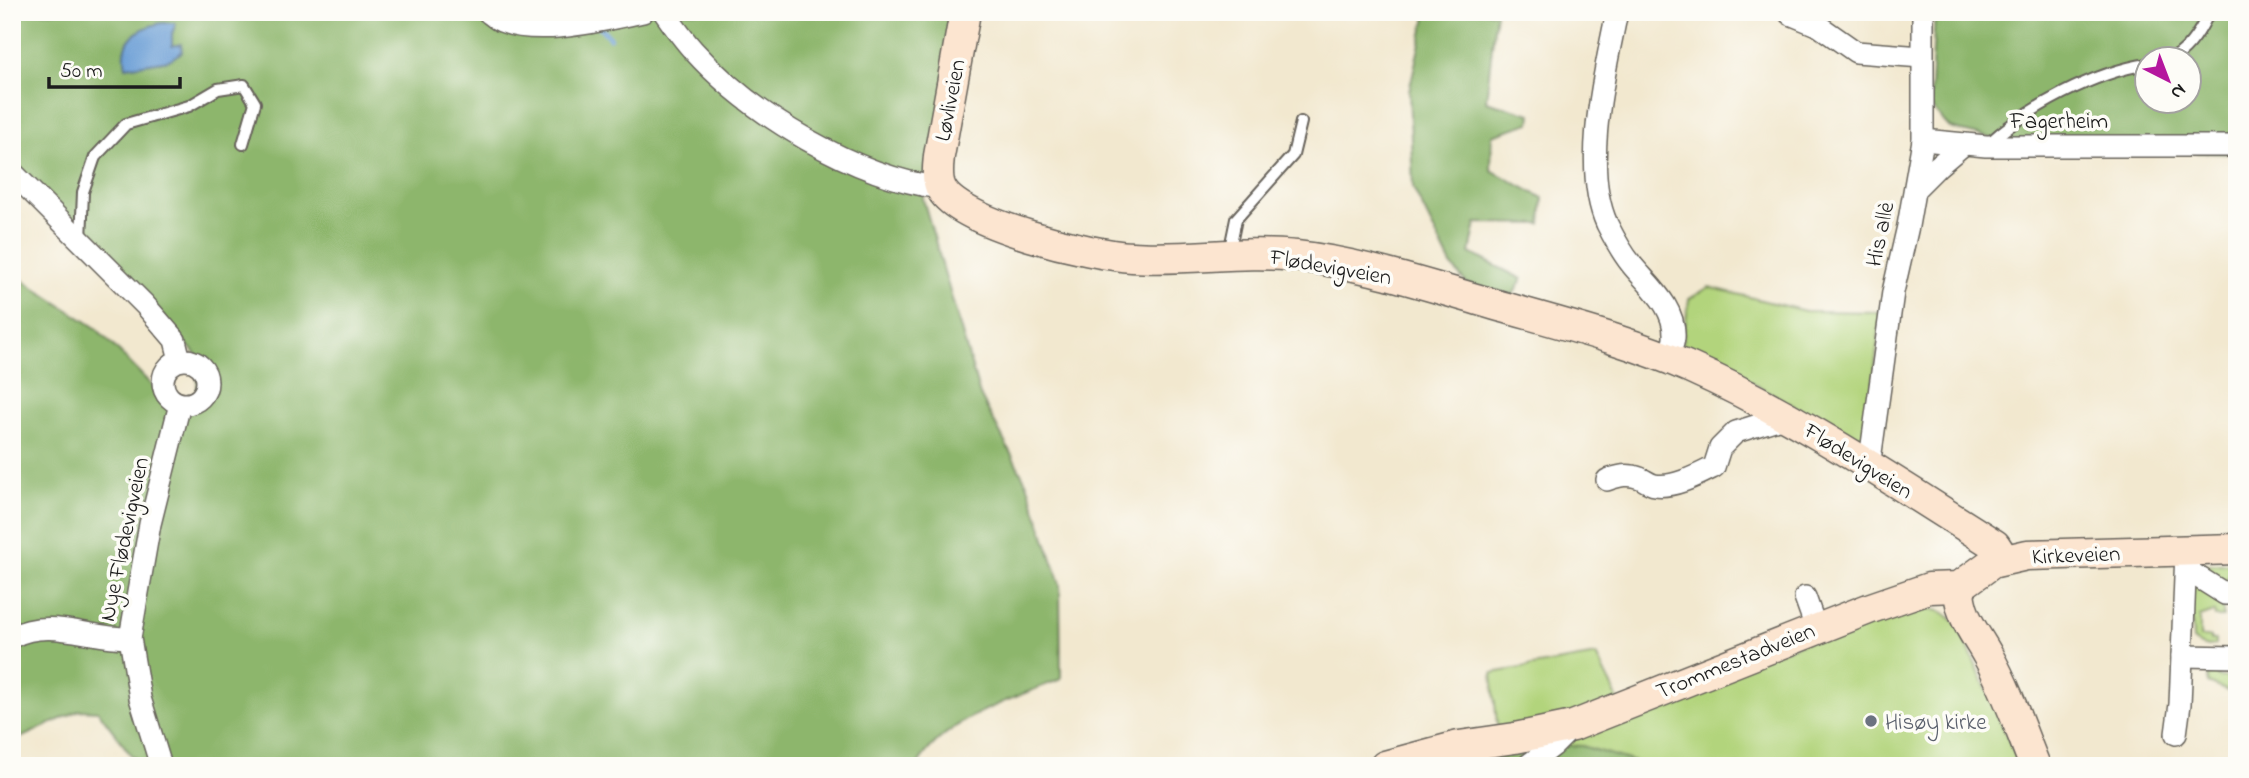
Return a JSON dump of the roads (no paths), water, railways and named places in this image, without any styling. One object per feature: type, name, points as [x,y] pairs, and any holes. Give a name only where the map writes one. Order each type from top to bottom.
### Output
[{"type":"main road","name":"Løvliveien","points":[[941,188],[939,156],[965,12]]},
{"type":"main road","name":"Flødevigveien","points":[[941,188],[953,203],[970,212],[1037,237],[1086,251],[1164,258],[1229,253],[1297,256],[1334,262],[1405,279],[1633,345],[1667,358],[1787,416],[1995,545],[2004,559]]},
{"type":"main road","name":"Kirkeveien","points":[[1965,583],[1992,563],[2038,554],[2186,561],[2237,550]]},
{"type":"main road","name":"Trommestadveien","points":[[1573,726],[1816,628],[1930,588],[1965,583]]},
{"type":"main road","points":[[1965,583],[1959,601],[1968,626],[1988,656],[2035,766]]},
{"type":"main road","points":[[1385,766],[1459,746],[1573,726]]},
{"type":"street","points":[[488,12],[501,22],[535,28],[564,26],[643,12]]},
{"type":"street","points":[[664,12],[694,51],[743,96],[786,127],[848,161],[916,185],[941,188]]},
{"type":"street","points":[[1617,12],[1600,95],[1597,184],[1606,222],[1619,246],[1667,308],[1674,338],[1667,358]]},
{"type":"street","name":"His allè","points":[[1869,467],[1893,292],[1923,140],[1923,12]]},
{"type":"street","points":[[1790,13],[1819,26],[1856,52],[1922,57]]},
{"type":"street","name":"Fagerheim","points":[[1923,140],[1986,146],[2237,146]]},
{"type":"street","points":[[1915,189],[1964,144]]},
{"type":"street","points":[[12,172],[145,305],[175,341],[180,360]]},
{"type":"street","points":[[180,360],[194,361],[205,371],[205,393],[194,402],[180,404],[167,396],[162,382],[167,368],[180,360]]},
{"type":"street","name":"Nye Flødevigveien","points":[[161,766],[140,698],[130,638],[150,524],[180,404]]},
{"type":"street","points":[[1607,480],[1619,475],[1630,476],[1653,485],[1665,485],[1696,475],[1714,467],[1720,448],[1736,432],[1787,416]]},
{"type":"street","points":[[2186,561],[2225,593],[2237,594]]},
{"type":"street","points":[[2176,734],[2180,704],[2186,561]]},
{"type":"street","points":[[1805,597],[1816,628]]},
{"type":"street","points":[[12,637],[24,630],[40,628],[68,630],[111,639],[130,638]]},
{"type":"street","points":[[2182,656],[2237,657]]},
{"type":"street","name":"Trommestadveien","points":[[1527,766],[1573,726]]},
{"type":"lane","points":[[2187,46],[2201,31],[2209,12]]},
{"type":"lane","points":[[1986,146],[2009,125],[2080,85],[2119,69],[2134,66]]},
{"type":"lane","points":[[81,240],[83,192],[95,158],[126,124],[189,106],[218,89],[244,85],[255,103],[243,144]]},
{"type":"lane","points":[[1229,253],[1236,219],[1293,155],[1301,122]]},
{"type":"water","points":[[161,23],[176,23],[172,46],[181,44],[182,52],[169,60],[126,67],[125,49],[128,42],[137,32]]},
{"type":"waterway","points":[[600,27],[610,38]]},
{"type":"place","name":"Hisøy kirke","points":[[1871,721]]}]
